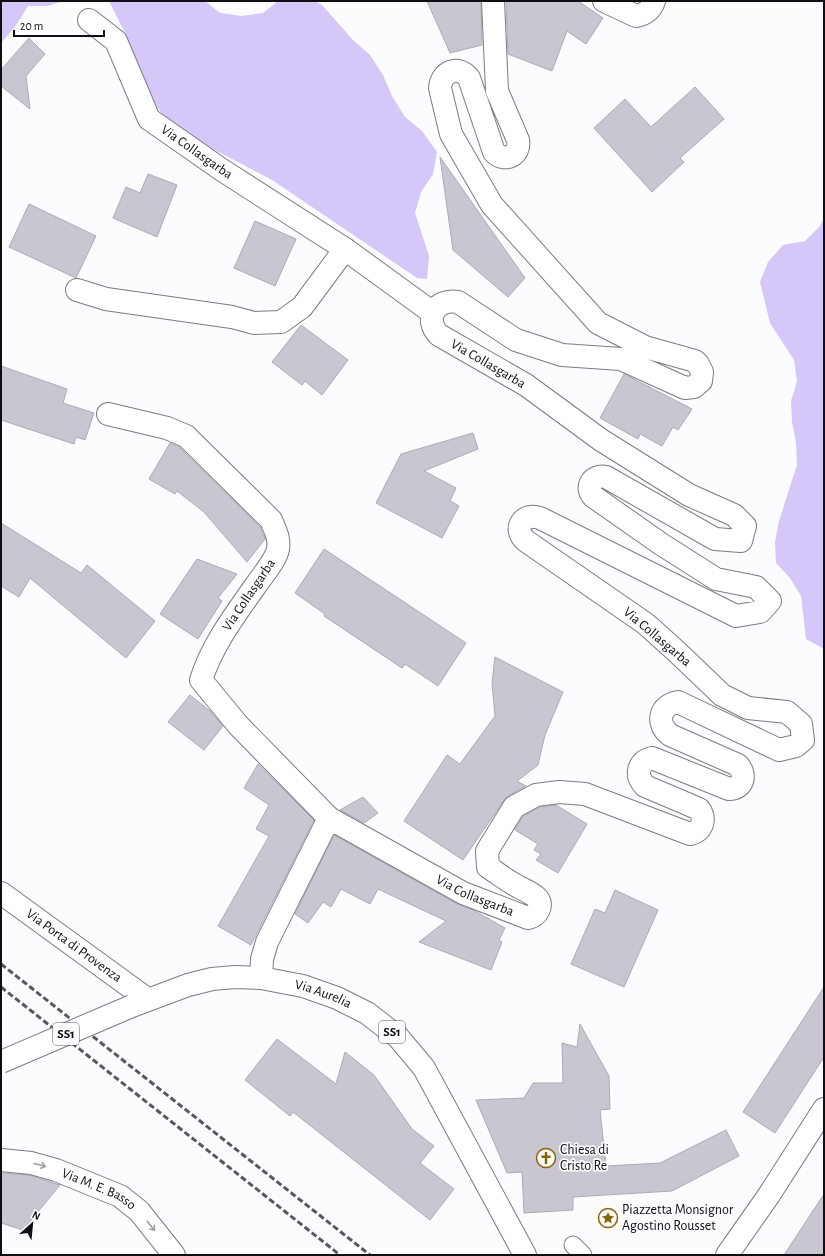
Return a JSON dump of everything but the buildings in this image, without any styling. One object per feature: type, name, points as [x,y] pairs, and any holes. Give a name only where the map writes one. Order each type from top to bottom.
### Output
[{"type":"street","points":[[433,313],[441,304],[452,301],[458,302],[516,340],[562,355],[621,359],[685,388],[694,387],[701,381],[702,377],[701,368],[695,361],[645,347],[598,323],[492,205],[451,134],[440,83],[446,74],[450,71],[456,70],[466,74],[469,78],[494,152],[505,158],[513,155],[518,148],[518,140],[497,90],[493,1]]},
{"type":"street","points":[[604,1],[636,16],[648,12],[652,8],[654,1]]},
{"type":"street","name":"Via Collasgarba","points":[[89,20],[116,41],[149,119],[222,170],[345,249],[433,313],[432,325],[439,335],[526,385],[601,440],[689,495],[734,515],[745,526],[741,541],[715,539],[606,477],[598,476],[594,478],[590,484],[590,492],[594,497],[661,544],[716,579],[756,587],[770,601],[760,612],[736,616],[540,518],[531,516],[526,518],[521,525],[520,534],[526,541],[646,624],[722,695],[748,708],[787,712],[801,724],[803,740],[796,746],[779,750],[678,702],[668,706],[664,710],[661,721],[666,731],[670,735],[738,765],[743,772],[744,777],[741,785],[733,789],[729,789],[652,758],[643,762],[640,766],[638,774],[641,782],[645,786],[698,809],[702,813],[703,817],[702,827],[695,833],[690,834],[585,794],[559,792],[536,795],[514,807],[487,850],[488,866],[509,882],[537,898],[540,905],[538,912],[528,918],[463,893],[329,818],[238,725],[201,680],[206,664],[225,629],[272,562],[278,550],[279,538],[271,520],[186,436],[167,428],[108,414]]},
{"type":"street","points":[[77,290],[106,299],[232,317],[254,323],[281,322],[302,307],[345,249]]},
{"type":"street","points":[[261,978],[262,959],[267,942],[329,818]]},
{"type":"street","name":"Via Porta di Provenza","points":[[1,893],[139,1002]]},
{"type":"street","name":"Via Aurelia","points":[[1,1062],[139,1002],[212,979],[235,977],[261,978],[303,986],[337,998],[367,1013],[398,1037],[424,1068],[525,1255]]},
{"type":"street","points":[[728,1254],[823,1113]]},
{"type":"street","name":"Via M. E. Basso","points":[[1,1160],[31,1163],[56,1170],[120,1196],[139,1210],[174,1255]]},
{"type":"shaded area","points":[[1,1],[63,1],[48,6],[28,6],[15,27],[1,43]]},
{"type":"shaded area","points":[[109,1],[205,1],[220,13],[241,16],[263,13],[278,1],[315,1],[322,5],[353,40],[370,55],[383,75],[392,96],[405,117],[422,131],[437,152],[433,174],[421,192],[415,213],[429,256],[427,279],[417,278],[272,180],[171,127],[148,93],[126,35]]},
{"type":"shaded area","points":[[824,217],[824,649],[806,639],[801,596],[790,578],[776,563],[775,542],[779,521],[797,465],[791,401],[797,381],[794,360],[770,323],[760,282],[768,262],[783,245],[805,241],[820,226]]},
{"type":"railway","points":[[1,964],[370,1255]]},
{"type":"railway","points":[[1,987],[340,1255]]},
{"type":"place","name":"Chiesa di Cristo Re","points":[[546,1158]]},
{"type":"place","name":"Piazzetta Monsignor Agostino Rousset","points":[[608,1218]]}]
